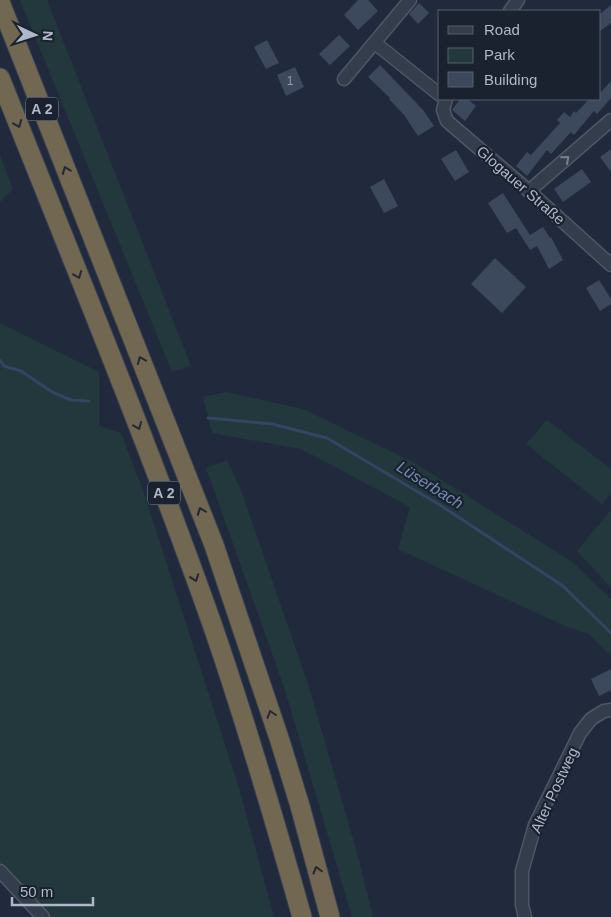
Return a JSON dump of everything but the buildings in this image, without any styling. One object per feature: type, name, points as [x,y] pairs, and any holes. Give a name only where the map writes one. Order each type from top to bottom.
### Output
[{"type":"highway","name":"A 2","points":[[0,2],[214,545],[280,741],[330,917]]},
{"type":"highway","name":"A 2","points":[[0,78],[185,549],[234,690],[302,917]]},
{"type":"street","points":[[344,79],[410,0]]},
{"type":"street","points":[[375,43],[438,93]]},
{"type":"street","name":"Glogauer Straße","points":[[444,100],[442,110],[446,120],[529,191],[611,266]]},
{"type":"street","points":[[529,191],[611,120]]},
{"type":"street","name":"Alter Postweg","points":[[525,917],[522,905],[522,871],[535,825],[580,733],[591,719],[604,711],[611,710]]},
{"type":"street","points":[[0,870],[43,917]]},
{"type":"green space","points":[[20,0],[47,0],[191,366],[172,372]]},
{"type":"green space","points":[[0,155],[13,189],[0,202]]},
{"type":"green space","points":[[0,323],[99,372],[99,426],[121,433],[143,490],[239,788],[274,917],[44,917],[0,868]]},
{"type":"green space","points":[[226,392],[303,409],[413,462],[571,561],[611,599],[611,656],[589,634],[565,626],[398,549],[410,507],[301,449],[212,433],[203,397]]},
{"type":"green space","points":[[547,420],[611,469],[611,492],[602,504],[526,444]]},
{"type":"green space","points":[[227,460],[241,490],[310,690],[357,853],[373,917],[352,917],[284,687],[206,468]]},
{"type":"green space","points":[[611,510],[611,588],[577,551]]},
{"type":"waterway","name":"Lüserbach","points":[[0,360],[4,366],[21,371],[52,392],[71,400],[89,401]]},
{"type":"waterway","name":"Lüserbach","points":[[208,418],[272,424],[327,438],[440,505],[563,586],[611,633]]}]
